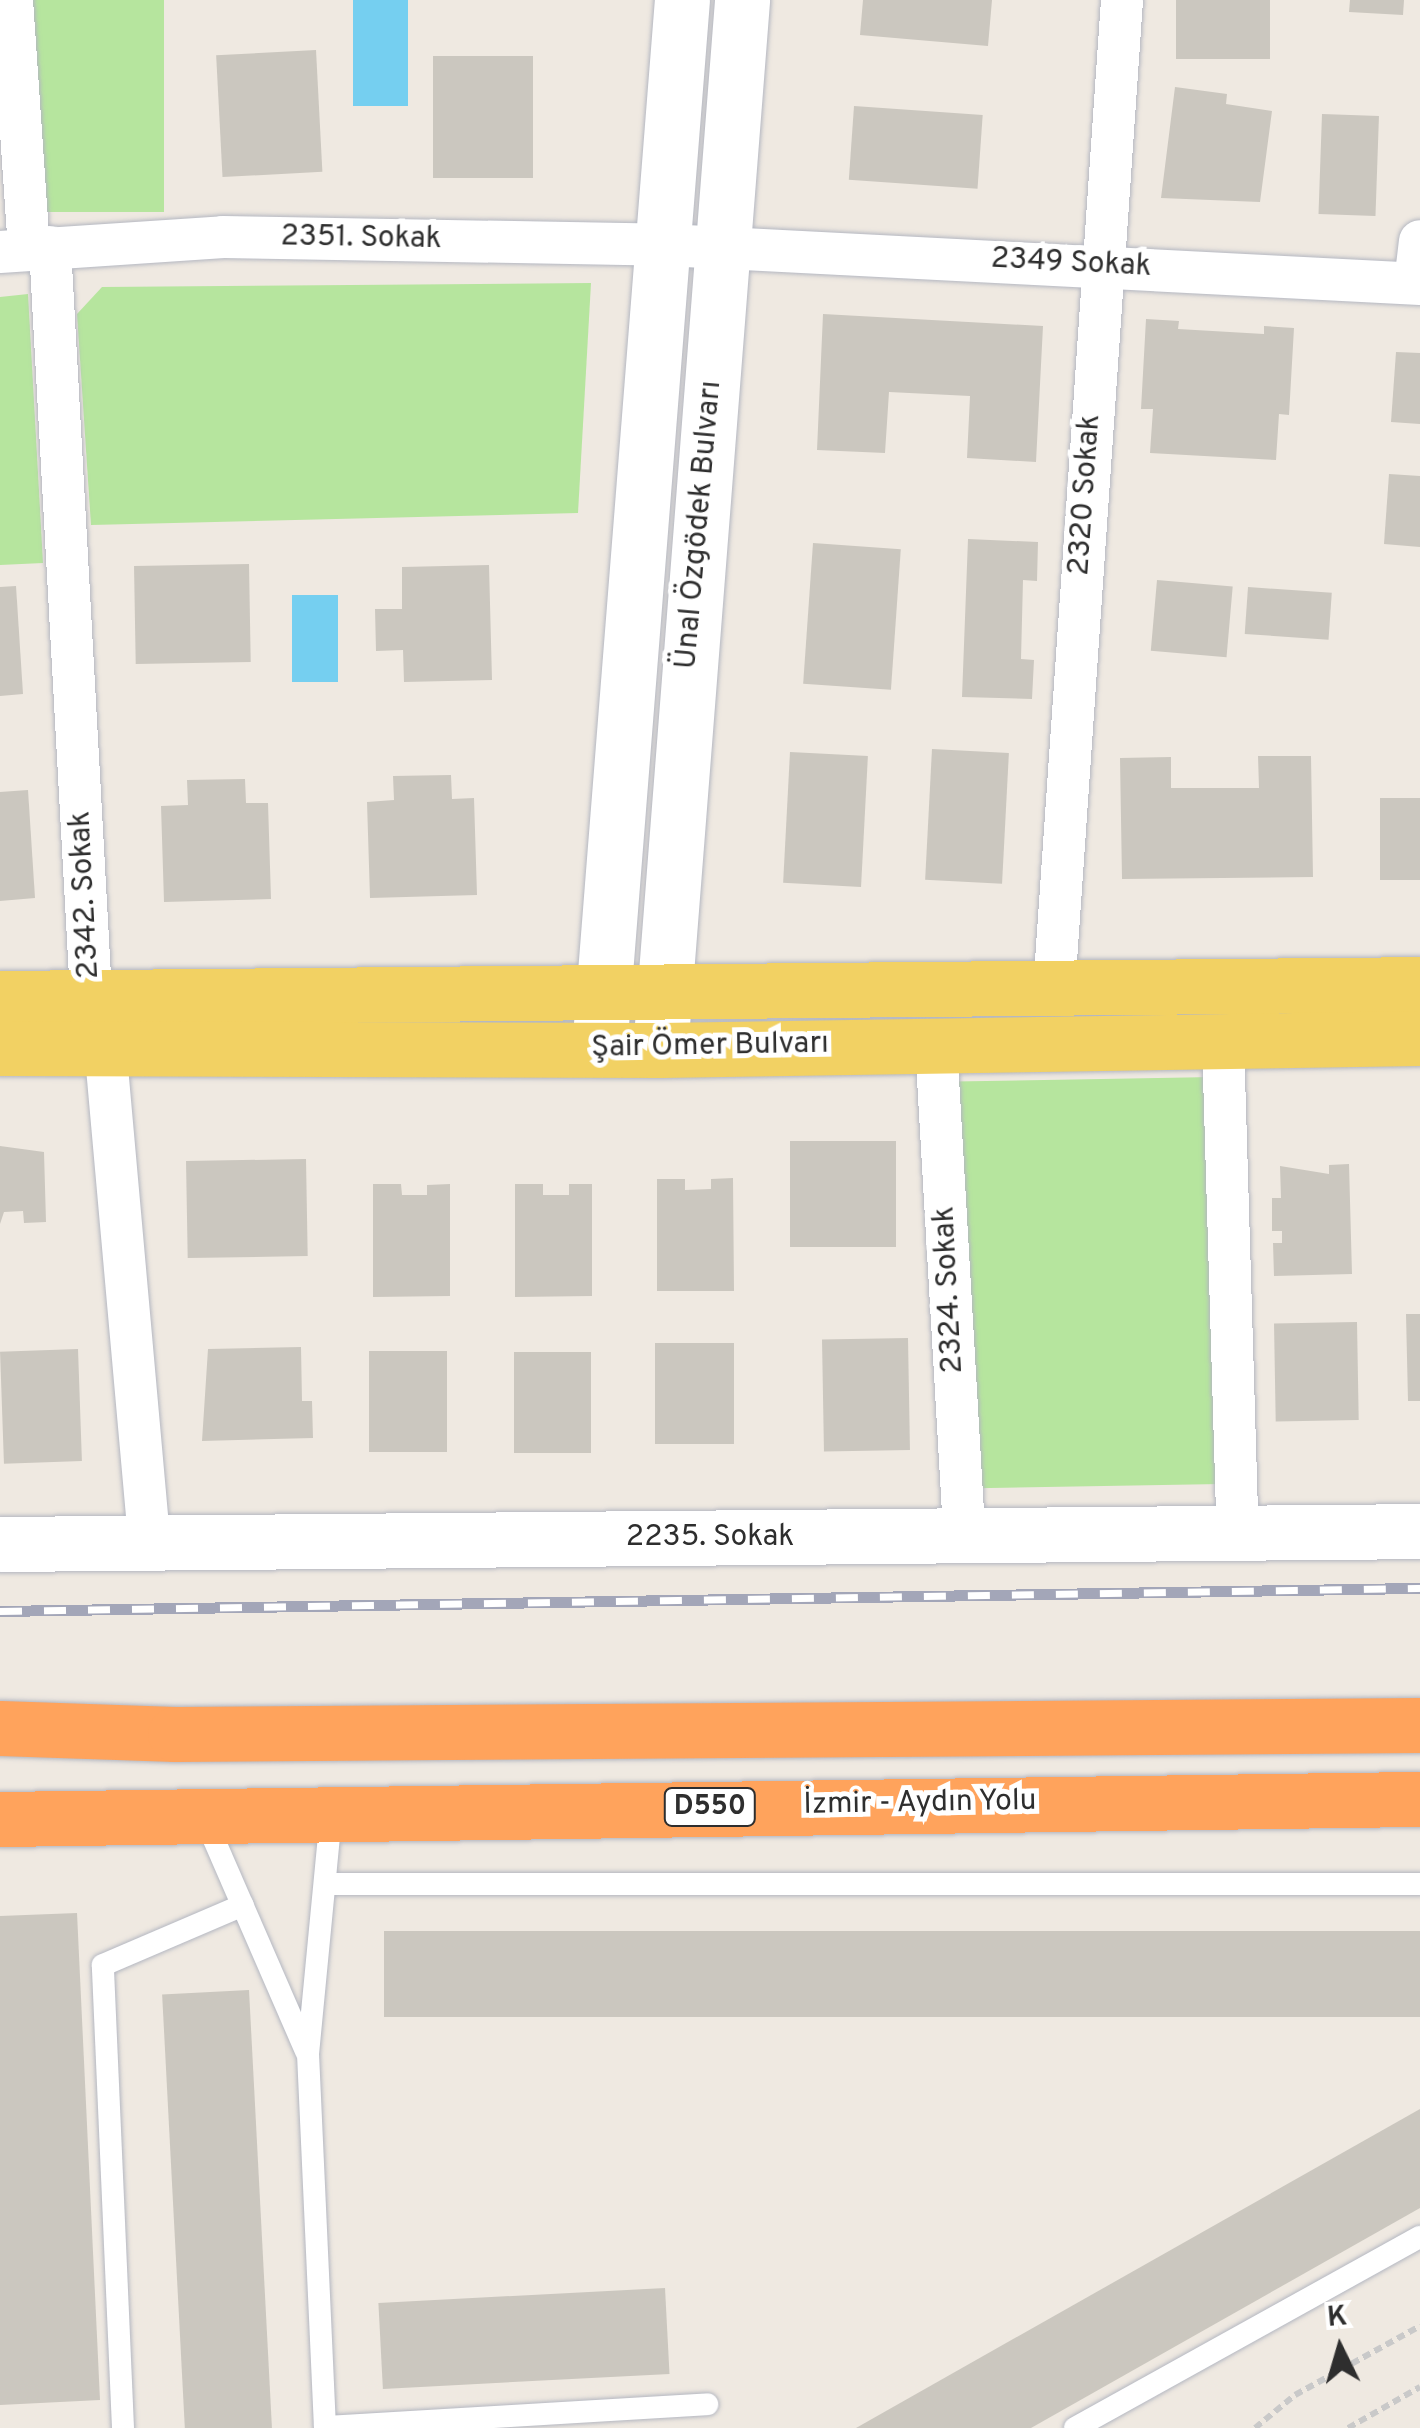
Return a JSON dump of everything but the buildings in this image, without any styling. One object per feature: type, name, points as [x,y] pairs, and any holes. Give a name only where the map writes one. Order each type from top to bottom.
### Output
[{"type":"highway","points":[[0,1728],[195,1734],[1420,1725]]},
{"type":"highway","name":"İzmir - Aydın Yolu","points":[[0,1819],[202,1813],[1420,1799]]},
{"type":"main road","name":"Ünal Özgödek Bulvarı","points":[[599,1049],[666,245],[682,0]]},
{"type":"main road","name":"Ünal Özgödek Bulvarı","points":[[660,1050],[661,992],[742,0]]},
{"type":"main road","name":"Şair Ömer Bulvarı","points":[[0,1048],[98,1020],[602,991],[1420,984]]},
{"type":"main road","name":"Şair Ömer Bulvarı","points":[[0,998],[98,1020],[599,1049],[1420,1038]]},
{"type":"main road","name":"2235. Sokak","points":[[0,1544],[1420,1531]]},
{"type":"street","name":"2342. Sokak","points":[[12,0],[26,249],[149,1541]]},
{"type":"street","name":"2320 Sokak","points":[[1054,990],[1122,0]]},
{"type":"street","name":"2351. Sokak","points":[[26,249],[223,237],[722,247]]},
{"type":"street","points":[[1418,284],[1420,240]]},
{"type":"street","name":"2349 Sokak","points":[[722,247],[1418,284]]},
{"type":"street","points":[[1223,1041],[1238,1535]]},
{"type":"street","name":"2324. Sokak","points":[[936,1044],[964,1536]]},
{"type":"lane","points":[[331,1812],[328,1884],[308,2054],[325,2428],[707,2404]]},
{"type":"lane","points":[[202,1813],[308,2054]]},
{"type":"lane","points":[[328,1884],[1420,1884]]},
{"type":"lane","points":[[123,2428],[103,1964],[243,1905]]},
{"type":"lane","points":[[1074,2428],[1420,2237]]},
{"type":"path","points":[[1255,2428],[1295,2395],[1420,2326]]},
{"type":"path","points":[[1348,2428],[1420,2387]]},
{"type":"green space","points":[[23,0],[164,0],[164,212],[23,212]]},
{"type":"green space","points":[[591,283],[578,513],[91,525],[77,314],[102,287]]},
{"type":"green space","points":[[28,294],[43,563],[0,565],[0,297]]},
{"type":"green space","points":[[1214,1077],[1221,1484],[962,1488],[955,1082]]},
{"type":"water","points":[[353,0],[408,0],[408,106],[353,106]]},
{"type":"water","points":[[292,595],[338,595],[338,682],[292,682]]},
{"type":"railway","points":[[0,1611],[1420,1588]]}]
